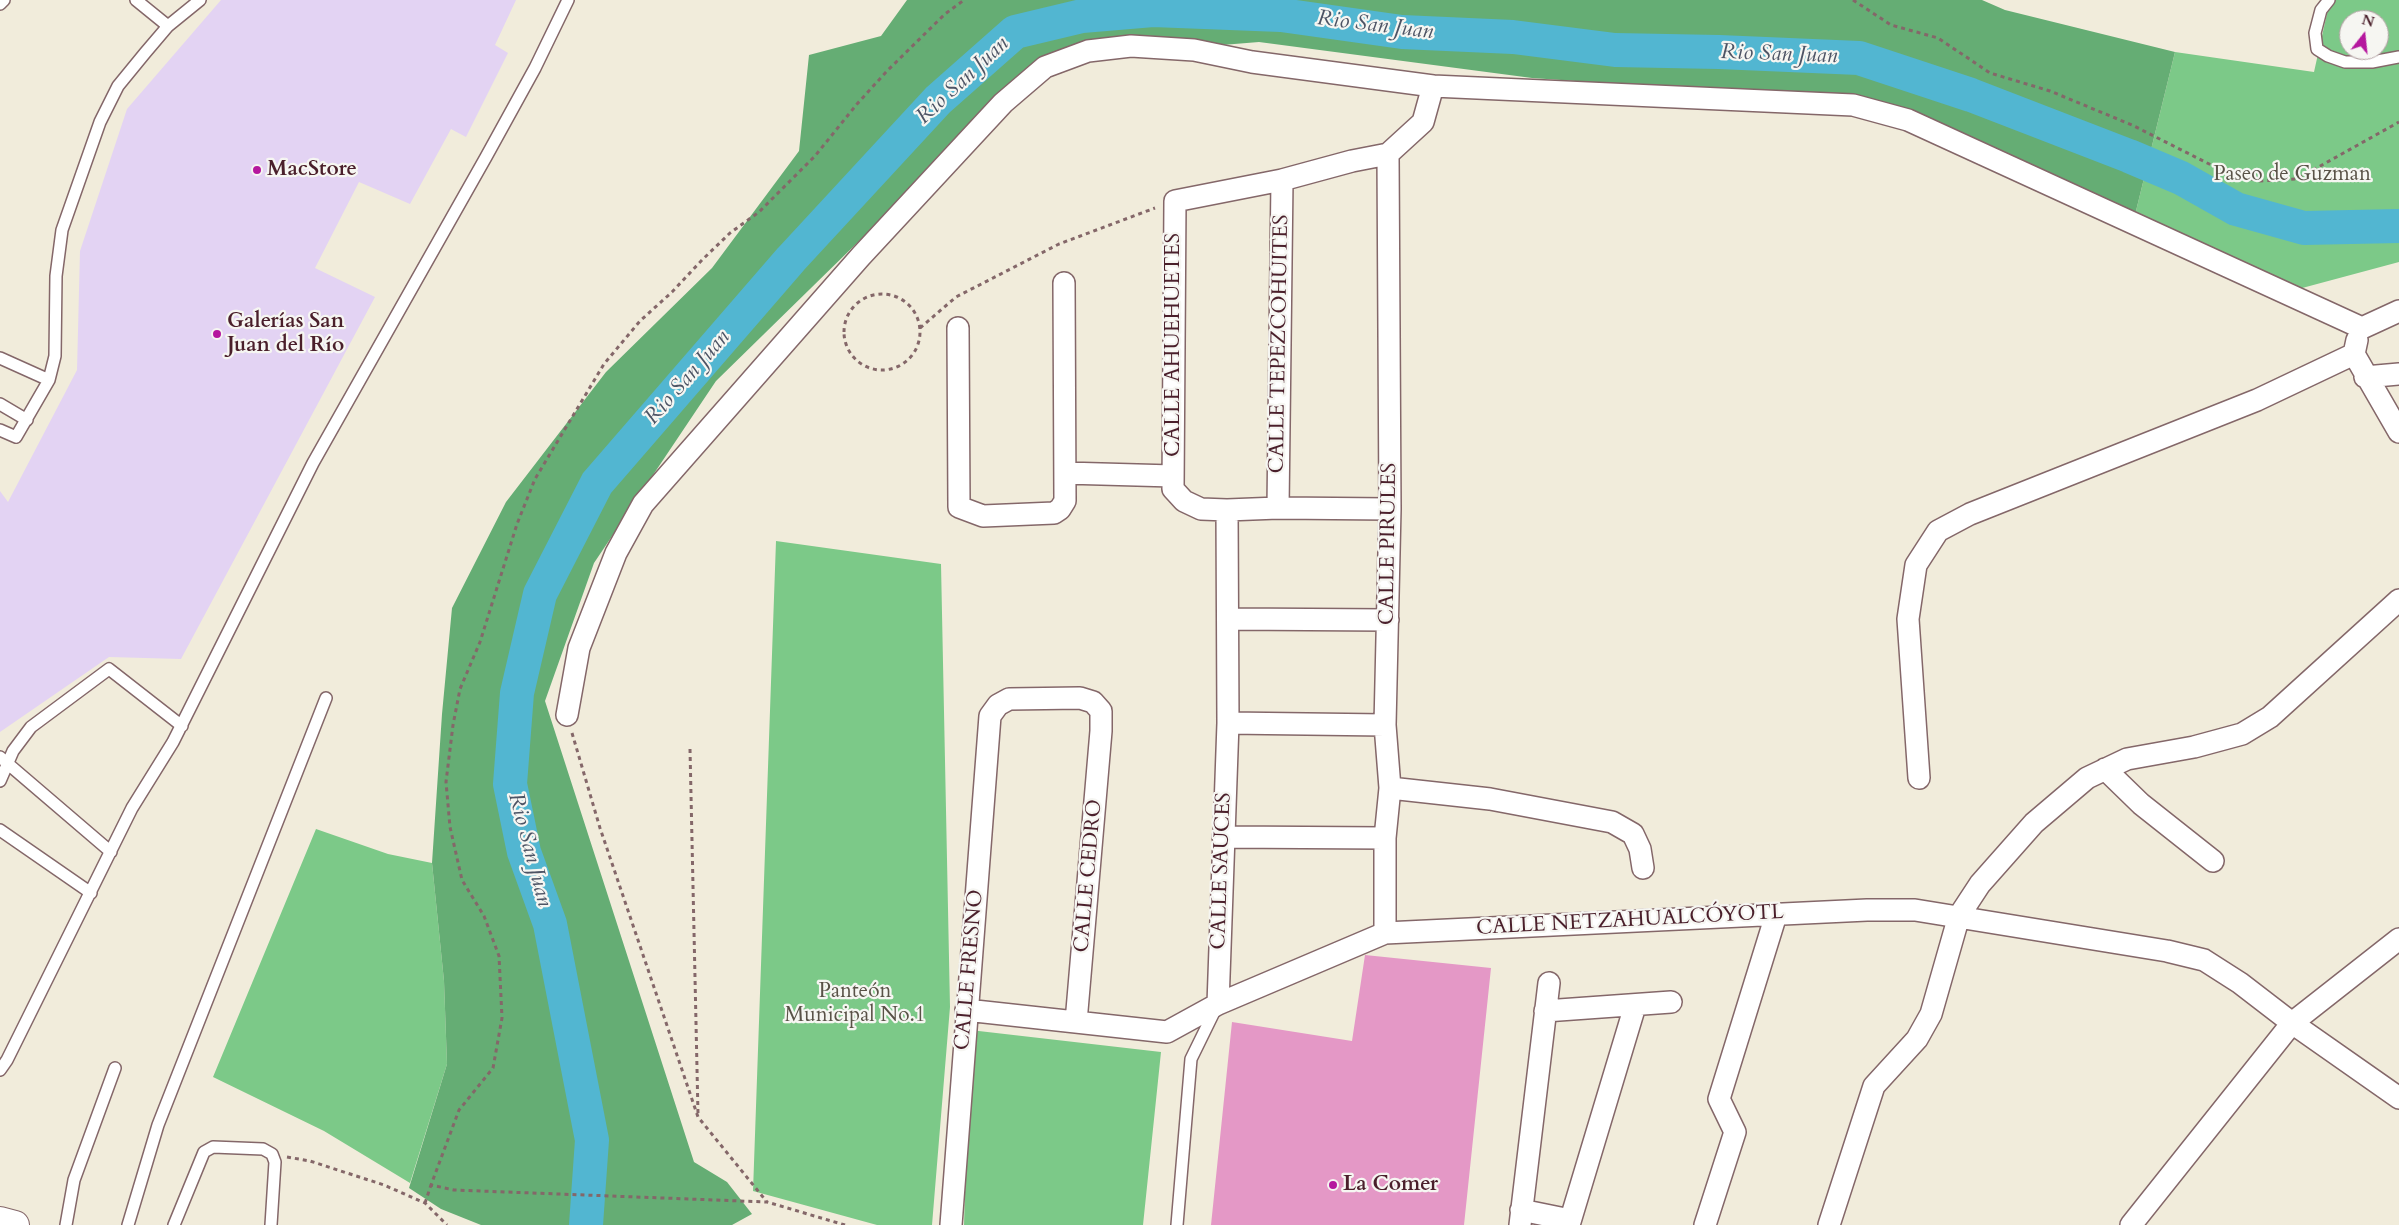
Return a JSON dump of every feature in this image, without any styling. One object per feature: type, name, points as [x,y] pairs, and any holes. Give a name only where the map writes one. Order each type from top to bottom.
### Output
[{"type":"main road","points":[[0,1221],[15,1225]]},
{"type":"street","points":[[567,715],[580,648],[616,553],[643,504],[861,256],[1003,103],[1045,67],[1088,51],[1131,46],[1194,50],[1252,62],[1433,86],[1853,105],[1908,120],[2362,328]]},
{"type":"street","points":[[1174,201],[1282,180],[1352,161],[1388,154],[1423,122],[1433,86]]},
{"type":"street","name":"CALLE PIRULES","points":[[1385,933],[1385,838],[1390,788],[1385,725],[1390,508],[1388,154]]},
{"type":"street","name":"CALLE TEPEZCOHUITES","points":[[1278,508],[1282,180]]},
{"type":"street","name":"CALLE AHUEHUETES","points":[[1173,482],[1174,201]]},
{"type":"street","points":[[958,328],[960,507],[983,516],[1054,513],[1060,509],[1065,501],[1064,282]]},
{"type":"street","points":[[2399,311],[2362,328],[2354,354],[2399,432]]},
{"type":"street","points":[[1919,778],[1908,619],[1916,564],[1938,531],[1970,514],[2257,400],[2354,354]]},
{"type":"street","points":[[2365,376],[2399,374]]},
{"type":"street","points":[[1065,473],[1173,482],[1184,501],[1202,509],[1390,508]]},
{"type":"street","name":"CALLE SAUCES","points":[[1218,1004],[1228,723],[1227,510]]},
{"type":"street","points":[[1829,1225],[1874,1086],[1917,1039],[1931,1014],[1959,916],[1980,884],[2034,823],[2087,778],[2127,758],[2194,747],[2242,734],[2270,717],[2399,600]]},
{"type":"street","points":[[1228,619],[1388,620]]},
{"type":"street","name":"CALLE CEDRO","points":[[990,716],[998,705],[1009,699],[1080,698],[1093,702],[1101,711],[1101,731],[1076,1022]]},
{"type":"street","name":"CALLE FRESNO","points":[[951,1225],[990,716]]},
{"type":"street","points":[[1228,723],[1385,725]]},
{"type":"street","points":[[2105,769],[2142,804],[2213,861]]},
{"type":"street","points":[[1390,788],[1490,799],[1612,822],[1633,834],[1640,849],[1643,868]]},
{"type":"street","points":[[1223,837],[1385,838]]},
{"type":"street","name":"CALLE NETZAHUALCÓYOTL","points":[[966,1010],[1167,1032],[1218,1004],[1385,933],[1867,910],[1915,910],[2167,951],[2204,960],[2240,983],[2292,1023],[2399,1098]]},
{"type":"street","points":[[1705,1225],[1735,1132],[1719,1099],[1776,915]]},
{"type":"street","points":[[2131,1225],[2292,1023],[2399,939]]},
{"type":"street","points":[[1549,983],[1521,1217],[1569,1223],[1635,1006]]},
{"type":"street","points":[[1545,1012],[1671,1002]]},
{"type":"lane","points":[[0,4],[4,0]]},
{"type":"lane","points":[[136,0],[168,26]]},
{"type":"lane","points":[[0,430],[16,437],[49,380],[56,356],[56,276],[64,224],[100,122],[118,86],[168,26],[200,0]]},
{"type":"lane","points":[[0,1070],[7,1060],[132,808],[182,726],[314,463],[486,157],[539,60],[568,0]]},
{"type":"lane","points":[[2330,0],[2321,10],[2315,33],[2317,49],[2328,56],[2345,62],[2372,62],[2399,57]]},
{"type":"lane","points":[[0,358],[49,380]]},
{"type":"lane","points":[[0,404],[27,420]]},
{"type":"lane","points":[[0,781],[4,761],[31,727],[109,668],[182,726]]},
{"type":"lane","points":[[128,1225],[158,1125],[326,698]]},
{"type":"lane","points":[[4,761],[111,852]]},
{"type":"lane","points":[[0,830],[91,893]]},
{"type":"lane","name":"CALLE SAUCES","points":[[1178,1225],[1191,1059],[1218,1004]]},
{"type":"lane","points":[[66,1225],[74,1180],[115,1068]]},
{"type":"lane","points":[[174,1225],[204,1152],[213,1147],[263,1149],[272,1154],[275,1162],[271,1225]]},
{"type":"path","points":[[1853,0],[1892,25],[1938,38],[1990,73],[2050,91],[2132,126],[2227,173],[2260,181],[2297,178],[2399,122]]},
{"type":"path","points":[[920,328],[917,316],[909,305],[899,298],[888,294],[875,295],[859,303],[847,317],[844,329],[850,353],[859,362],[870,368],[882,370],[895,368],[906,362],[915,352],[920,341],[920,328],[956,297],[1060,244],[1174,201]]},
{"type":"path","points":[[567,715],[600,828],[698,1117],[767,1202]]},
{"type":"path","points":[[690,749],[698,1117]]},
{"type":"path","points":[[272,1154],[319,1164],[384,1185],[425,1203],[447,1225]]},
{"type":"path","points":[[425,1203],[431,1185]]},
{"type":"path","points":[[454,1190],[748,1200],[767,1202],[844,1225]]},
{"type":"shaded area","name":"Galerías San Juan del Río","points":[[221,0],[516,0],[495,45],[508,53],[466,137],[451,129],[410,204],[359,182],[315,268],[375,297],[181,659],[109,657],[0,732],[0,491],[8,502],[77,370],[80,251],[127,109]]},
{"type":"green space","points":[[907,0],[1982,0],[2005,10],[2175,52],[2135,215],[1879,102],[1532,78],[1259,42],[1037,60],[904,197],[716,381],[594,563],[545,701],[694,1162],[727,1182],[752,1214],[732,1225],[481,1225],[441,1209],[409,1188],[447,1064],[444,981],[432,863],[442,714],[452,608],[506,502],[606,372],[712,268],[799,151],[809,55],[881,36]]},
{"type":"green space","name":"Paseo de Guzman","points":[[2330,0],[2399,0],[2399,262],[2291,291],[2135,215],[2175,52],[2314,72]]},
{"type":"green space","name":"Panteón Municipal No.1","points":[[776,541],[941,564],[950,1007],[932,1225],[877,1225],[753,1191]]},
{"type":"green space","points":[[316,829],[388,854],[432,863],[444,981],[447,1064],[410,1183],[324,1131],[213,1077]]},
{"type":"green space","points":[[970,1030],[1161,1052],[1143,1225],[964,1225]]},
{"type":"building","points":[[1365,955],[1491,968],[1464,1225],[1211,1225],[1232,1022],[1352,1041]]},
{"type":"waterway","name":"Rio San Juan","points":[[586,1225],[592,1140],[550,924],[524,852],[510,784],[517,693],[540,594],[597,483],[791,259],[938,100],[1015,32],[1082,16],[1153,10],[1281,15],[1402,32],[1513,37],[1615,50],[1859,58],[1971,95],[2129,156],[2181,178],[2236,209],[2304,228],[2399,226]]},
{"type":"place","name":"MacStore","points":[[257,170]]},
{"type":"place","name":"Galerías San Juan del Río","points":[[217,334]]},
{"type":"place","name":"La Comer","points":[[1333,1185]]}]
